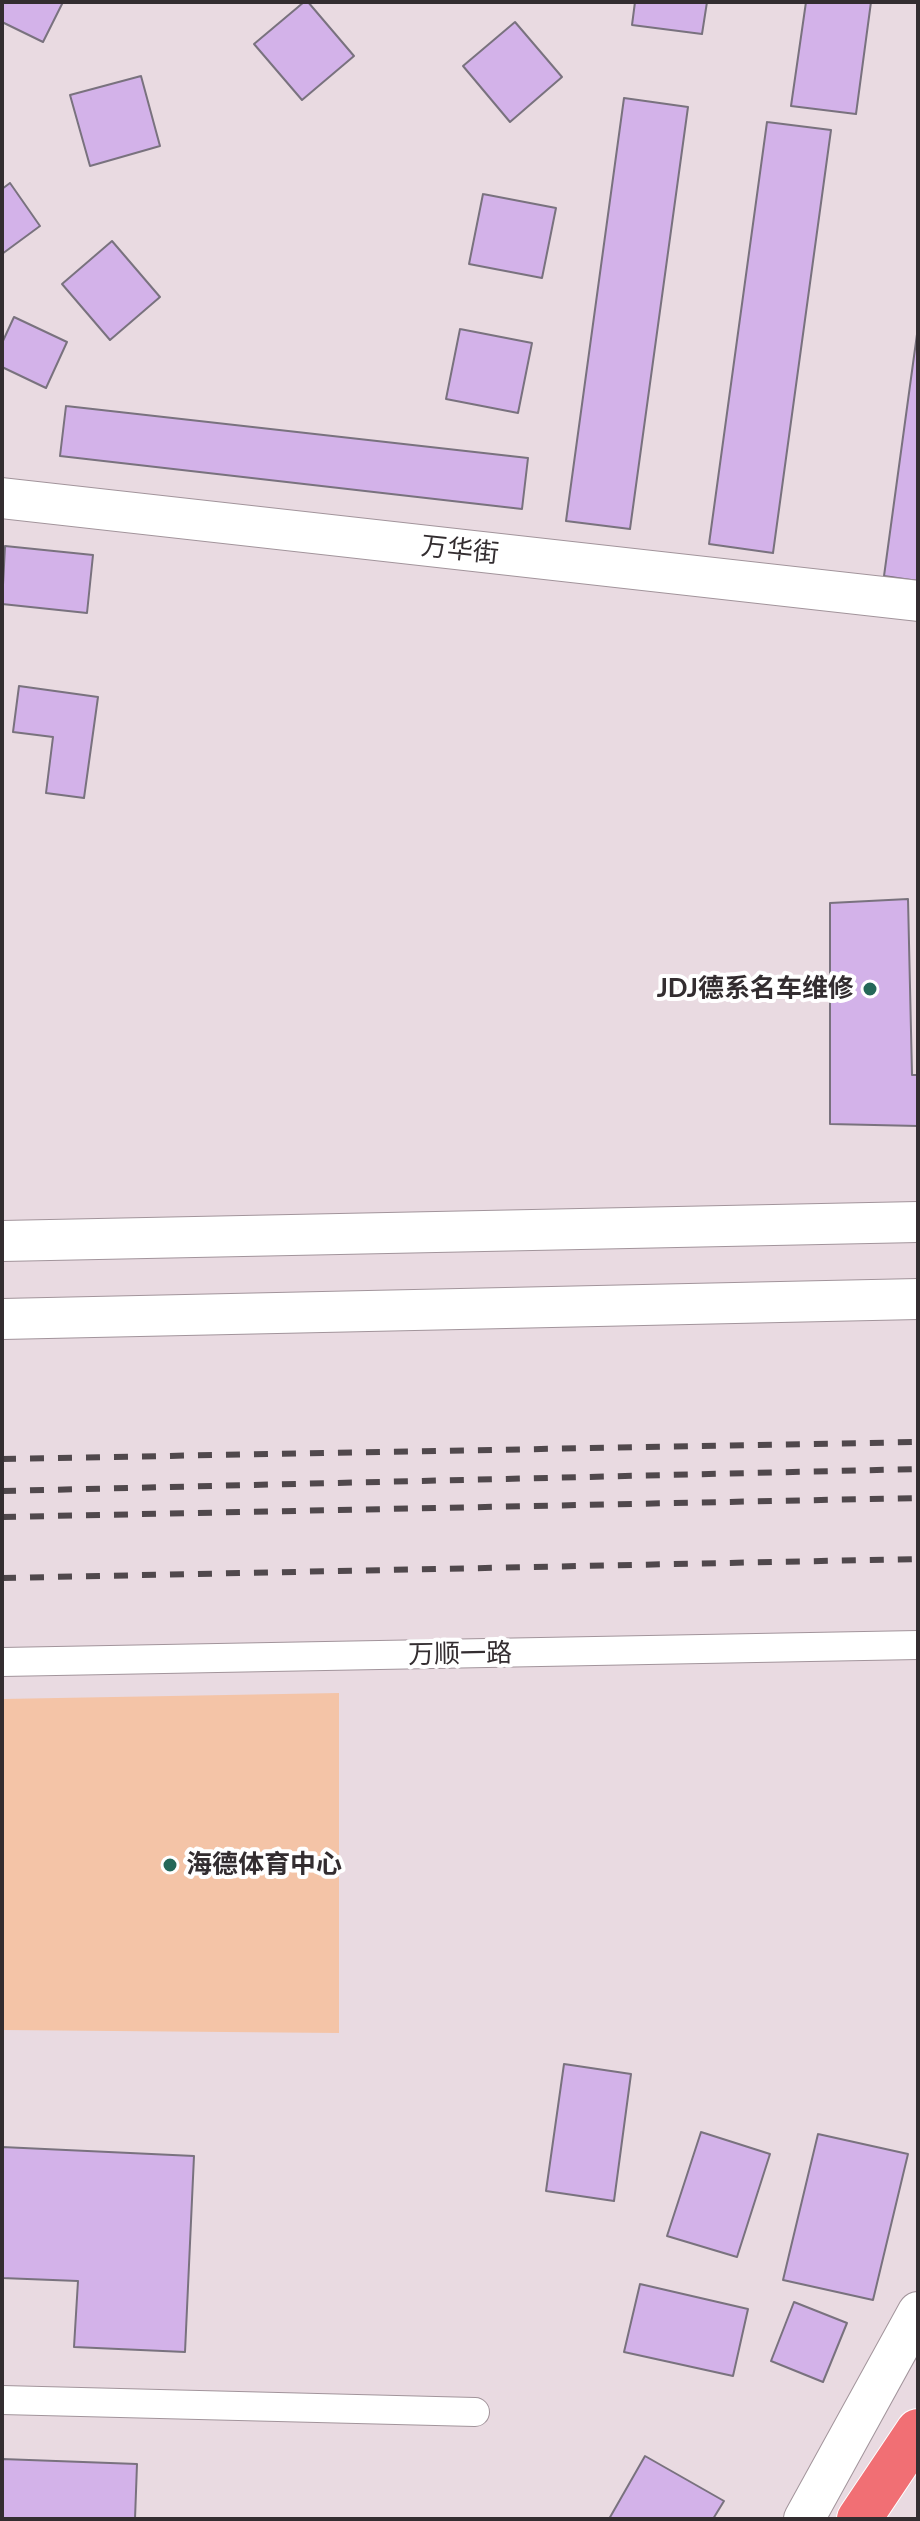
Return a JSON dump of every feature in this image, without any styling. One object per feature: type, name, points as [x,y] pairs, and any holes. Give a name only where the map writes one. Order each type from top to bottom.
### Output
[{"type":"highway","points":[[859,2519],[918,2432]]},
{"type":"highway","points":[[873,2519],[918,2432]]},
{"type":"street","name":"万华街","points":[[2,498],[918,601]]},
{"type":"street","points":[[2,1241],[918,1222]]},
{"type":"street","points":[[2,1319],[918,1299]]},
{"type":"street","name":"万顺一路","points":[[2,1662],[918,1645]]},
{"type":"street","points":[[804,2519],[918,2312]]},
{"type":"street","points":[[2,2400],[475,2412]]},
{"type":"shaded area","name":"海德体育中心","points":[[339,1693],[339,2033],[2,2030],[2,1699]]},
{"type":"building","points":[[2,2],[63,2],[43,42],[2,22]]},
{"type":"building","points":[[304,2],[308,2],[354,56],[302,100],[254,44]]},
{"type":"building","points":[[635,2],[707,2],[702,34],[632,25]]},
{"type":"building","points":[[806,2],[871,2],[856,114],[791,106]]},
{"type":"building","points":[[515,22],[562,77],[510,122],[463,66]]},
{"type":"building","points":[[141,76],[160,146],[90,166],[70,95]]},
{"type":"building","points":[[624,98],[688,107],[630,529],[566,521]]},
{"type":"building","points":[[767,122],[831,130],[773,553],[709,544]]},
{"type":"building","points":[[10,183],[40,226],[2,254],[2,189]]},
{"type":"building","points":[[483,194],[556,208],[542,278],[469,264]]},
{"type":"building","points":[[112,241],[160,297],[110,340],[62,284]]},
{"type":"building","points":[[14,317],[67,342],[46,388],[2,367],[2,343]]},
{"type":"building","points":[[918,327],[918,581],[884,576]]},
{"type":"building","points":[[460,329],[532,343],[518,413],[446,399]]},
{"type":"building","points":[[66,406],[528,458],[522,509],[60,456]]},
{"type":"building","points":[[5,546],[93,555],[87,613],[2,604]]},
{"type":"building","points":[[19,686],[98,697],[84,798],[46,793],[53,737],[13,732]]},
{"type":"building","name":"JDJ德系名车维修","points":[[908,899],[912,1075],[918,1075],[918,1126],[830,1124],[830,903]]},
{"type":"building","points":[[564,2064],[631,2074],[614,2201],[546,2191]]},
{"type":"building","points":[[701,2132],[770,2154],[737,2257],[667,2236]]},
{"type":"building","points":[[818,2134],[908,2154],[873,2300],[783,2280]]},
{"type":"building","points":[[2,2147],[194,2156],[185,2352],[74,2347],[78,2281],[2,2278]]},
{"type":"building","points":[[640,2284],[748,2309],[733,2376],[624,2352]]},
{"type":"building","points":[[794,2302],[847,2323],[823,2382],[771,2361]]},
{"type":"building","points":[[645,2456],[724,2501],[713,2519],[609,2519]]},
{"type":"building","points":[[2,2459],[137,2464],[135,2519],[2,2519]]},
{"type":"railway","points":[[2,1459],[918,1442]]},
{"type":"railway","points":[[2,1491],[918,1469]]},
{"type":"railway","points":[[2,1517],[918,1498]]},
{"type":"railway","points":[[2,1578],[918,1559]]},
{"type":"place","name":"JDJ德系名车维修","points":[[870,989]]},
{"type":"place","name":"海德体育中心","points":[[170,1865]]}]
